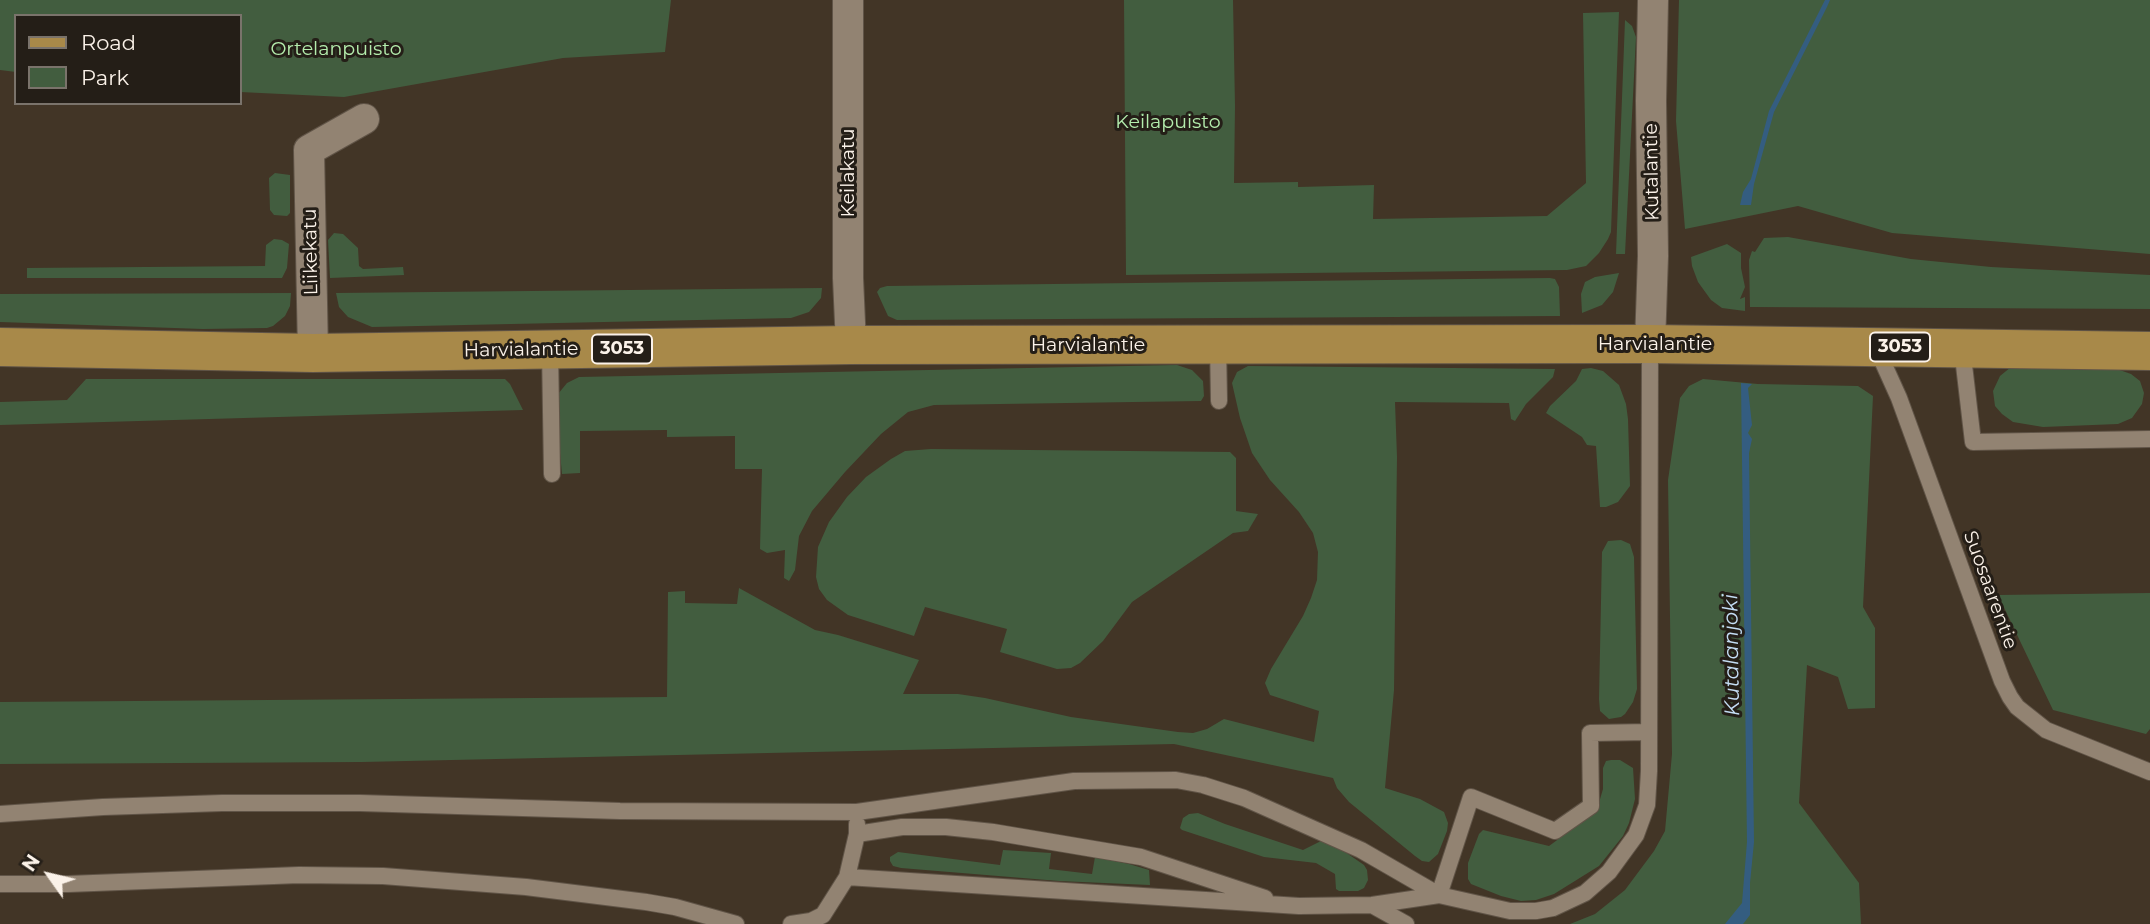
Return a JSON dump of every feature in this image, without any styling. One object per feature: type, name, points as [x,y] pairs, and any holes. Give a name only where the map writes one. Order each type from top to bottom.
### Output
[{"type":"main road","name":"Harvialantie","points":[[9,349],[313,353],[851,345],[1650,344],[2150,351]]},
{"type":"street","name":"Keilakatu","points":[[848,0],[848,278],[851,345]]},
{"type":"street","name":"Kutalantie","points":[[1650,344],[1653,256],[1653,0]]},
{"type":"street","name":"Liikekatu","points":[[313,353],[309,150],[363,119]]},
{"type":"lane","points":[[1218,344],[1219,401]]},
{"type":"lane","points":[[0,814],[222,803],[360,803],[620,811],[857,812],[1074,781],[1175,780],[1213,788],[1255,803],[1371,855],[1439,895],[1523,912],[1553,908],[1585,893],[1609,873],[1636,835],[1644,813],[1649,771],[1650,344]]},
{"type":"lane","name":"Suosaarentie","points":[[1876,347],[1899,398],[1998,671],[2010,697],[2017,707],[2046,730],[2150,772]]},
{"type":"lane","points":[[1962,348],[1973,442],[2150,439]]},
{"type":"lane","points":[[550,350],[552,474]]},
{"type":"lane","points":[[1439,895],[1471,797],[1555,831],[1591,806],[1590,733],[1649,732]]},
{"type":"lane","points":[[791,924],[811,921],[823,915],[847,877],[857,834],[857,812]]},
{"type":"lane","points":[[857,834],[902,827],[946,827],[1096,849],[1170,865],[1284,905]]},
{"type":"lane","points":[[0,884],[299,875],[383,876],[526,887],[646,902],[736,924]]},
{"type":"lane","points":[[847,877],[1284,905],[1372,905],[1439,895]]},
{"type":"lane","points":[[1372,905],[1406,924]]},
{"type":"lane","points":[[1483,924],[1485,906]]},
{"type":"green space","name":"Ortelanpuisto","points":[[0,0],[671,0],[665,52],[563,58],[344,97],[242,92],[242,14],[14,14],[14,72],[0,70]]},
{"type":"green space","name":"Keilapuisto","points":[[1124,0],[1233,0],[1234,183],[1298,182],[1298,187],[1374,185],[1373,219],[1547,216],[1586,183],[1583,13],[1619,12],[1611,232],[1608,239],[1586,266],[1567,270],[1126,275]]},
{"type":"green space","points":[[1679,0],[2150,0],[2150,254],[1892,233],[1798,206],[1685,229],[1676,121]]},
{"type":"green space","points":[[1625,20],[1632,26],[1636,37],[1625,254],[1616,254]]},
{"type":"green space","points":[[275,173],[290,175],[290,213],[287,216],[274,215],[270,210],[269,178]]},
{"type":"green space","points":[[334,233],[343,234],[358,248],[359,266],[363,269],[403,267],[404,275],[330,278],[328,240]]},
{"type":"green space","points":[[1788,237],[1911,259],[1991,267],[2150,275],[2150,309],[1750,307],[1749,260],[1752,251],[1755,252],[1764,238]]},
{"type":"green space","points":[[274,239],[289,244],[287,268],[282,278],[27,278],[27,268],[265,266],[266,245]]},
{"type":"green space","points":[[1727,244],[1741,253],[1745,287],[1740,299],[1745,297],[1745,311],[1722,308],[1711,300],[1698,282],[1692,266],[1691,257]]},
{"type":"green space","points":[[1619,273],[1613,292],[1602,305],[1582,313],[1581,294],[1585,282],[1595,277]]},
{"type":"green space","points":[[1555,279],[1559,287],[1560,316],[897,320],[888,316],[877,292],[887,286]]},
{"type":"green space","points":[[822,288],[821,298],[809,312],[791,318],[372,327],[348,317],[339,307],[336,293]]},
{"type":"green space","points":[[291,293],[290,306],[285,316],[267,328],[203,329],[0,322],[0,294]]},
{"type":"green space","points":[[1177,365],[1192,370],[1203,381],[1204,396],[1201,401],[934,405],[908,412],[881,434],[812,511],[799,536],[795,570],[789,581],[784,578],[785,550],[767,553],[760,549],[762,469],[735,469],[735,436],[667,437],[667,430],[580,431],[580,473],[562,474],[557,422],[558,394],[567,383],[579,377]]},
{"type":"green space","points":[[1248,366],[1555,369],[1553,377],[1526,404],[1515,421],[1511,419],[1509,403],[1395,402],[1397,457],[1394,690],[1385,788],[1420,799],[1444,812],[1448,823],[1447,831],[1438,854],[1429,862],[1415,856],[1349,802],[1337,788],[1333,778],[1174,744],[362,762],[0,764],[0,702],[667,697],[668,592],[685,591],[685,603],[737,604],[739,588],[815,630],[919,660],[903,694],[958,694],[1071,717],[1178,732],[1193,733],[1207,729],[1224,719],[1314,742],[1319,711],[1270,695],[1265,683],[1311,598],[1317,580],[1318,552],[1313,533],[1299,512],[1270,480],[1252,453],[1232,383],[1237,372]]},
{"type":"green space","points":[[2011,367],[2114,368],[2131,374],[2140,381],[2144,393],[2142,404],[2132,418],[2118,424],[2043,427],[2013,422],[1995,406],[1993,391],[2000,376]]},
{"type":"green space","points":[[1582,369],[1603,371],[1619,385],[1628,419],[1630,486],[1618,502],[1606,507],[1600,507],[1596,446],[1587,445],[1582,437],[1546,413],[1576,381]]},
{"type":"green space","points":[[86,379],[505,379],[523,410],[0,425],[0,402],[67,400]]},
{"type":"green space","points":[[1703,379],[1758,384],[1858,386],[1873,396],[1863,607],[1875,628],[1875,708],[1848,709],[1838,677],[1807,665],[1799,803],[1859,883],[1861,924],[1570,924],[1595,914],[1625,890],[1654,851],[1665,831],[1672,754],[1668,480],[1680,398],[1689,386]]},
{"type":"green space","points":[[905,451],[1230,452],[1236,458],[1236,511],[1258,514],[1248,531],[1233,533],[1132,602],[1103,641],[1080,663],[1071,668],[1057,669],[1000,652],[1007,629],[925,607],[914,636],[848,615],[827,600],[819,589],[816,577],[818,547],[829,522],[847,497],[866,477]]},
{"type":"green space","points":[[1621,540],[1630,544],[1634,557],[1637,689],[1625,714],[1609,719],[1600,711],[1599,699],[1602,552],[1608,541]]},
{"type":"green space","points":[[2150,593],[2150,729],[2146,734],[2053,710],[1998,595]]},
{"type":"green space","points":[[1620,760],[1633,768],[1635,799],[1623,836],[1599,866],[1554,894],[1536,900],[1521,901],[1471,884],[1468,879],[1468,863],[1483,830],[1549,846],[1586,819],[1598,806],[1603,789],[1603,768],[1606,761]]},
{"type":"green space","points":[[1198,813],[1303,850],[1321,841],[1335,845],[1364,865],[1368,880],[1364,888],[1358,891],[1339,891],[1336,889],[1335,874],[1316,863],[1264,857],[1180,828],[1183,818]]},
{"type":"green space","points":[[1003,850],[1051,853],[1049,869],[1092,874],[1095,857],[1129,864],[1149,870],[1150,885],[1059,881],[901,868],[893,866],[890,861],[890,857],[898,852],[1000,865]]},
{"type":"water","points":[[1825,0],[1830,0],[1774,112],[1754,184],[1751,205],[1740,205],[1743,192],[1751,179],[1769,111]]},
{"type":"water","points":[[1741,383],[1752,384],[1748,388],[1752,425],[1748,433],[1752,439],[1749,453],[1754,842],[1750,915],[1743,924],[1725,924],[1742,903],[1747,842]]},
{"type":"water label","name":"Kutalanjoki","points":[[1732,655]]}]
